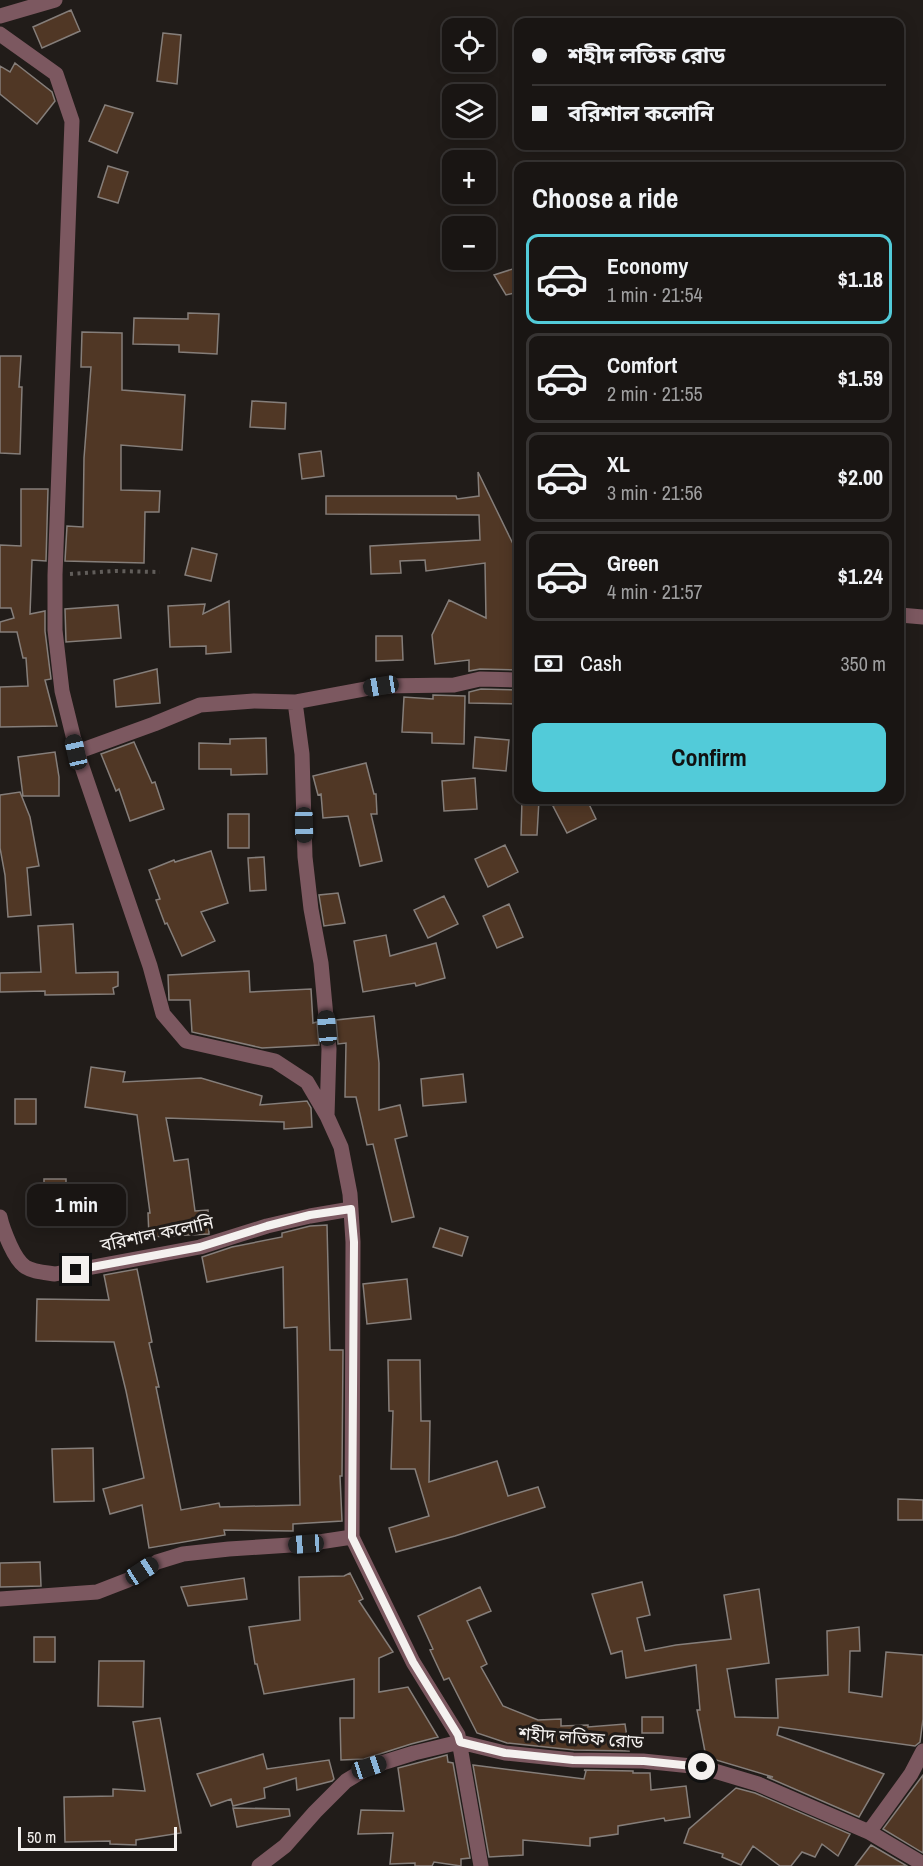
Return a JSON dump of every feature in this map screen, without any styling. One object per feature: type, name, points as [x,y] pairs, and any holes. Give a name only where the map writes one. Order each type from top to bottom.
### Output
[{"type":"street","points":[[5,10],[55,0]]},
{"type":"street","points":[[0,34],[56,74],[72,121],[55,575],[55,630],[62,692],[76,752],[150,966],[163,1014],[186,1041],[275,1061],[307,1082],[327,1116],[340,1147],[350,1194],[354,1242],[352,1537],[413,1662],[458,1735],[481,1866]]},
{"type":"street","points":[[904,615],[923,617]]},
{"type":"street","points":[[76,752],[200,705],[254,701],[295,702],[381,686],[454,686],[480,679],[514,680]]},
{"type":"street","points":[[295,702],[302,754],[305,857],[311,909],[321,963],[329,1049],[327,1116]]},
{"type":"street","name":"বরিশাল কলোনি","points":[[0,1218],[18,1262],[34,1271],[56,1274],[200,1247],[310,1215],[351,1209]]},
{"type":"street","points":[[0,1599],[97,1592],[128,1580],[157,1562],[183,1554],[306,1544],[352,1537]]},
{"type":"street","name":"শহীদ লতিফ রোড","points":[[259,1866],[285,1846],[315,1812],[354,1776],[381,1763],[460,1742],[505,1753],[573,1760],[644,1761],[702,1767],[758,1784],[869,1832],[923,1864]]},
{"type":"street","points":[[869,1832],[911,1774],[923,1751]]},
{"type":"path","points":[[55,575],[115,571],[160,572]]},
{"type":"building","points":[[71,10],[80,31],[42,48],[33,27]]},
{"type":"building","points":[[163,33],[181,35],[177,84],[157,81]]},
{"type":"building","points":[[15,63],[52,92],[55,101],[37,124],[0,94],[0,66],[10,72]]},
{"type":"building","points":[[105,105],[133,113],[117,153],[89,141]]},
{"type":"building","points":[[108,166],[128,172],[118,203],[98,197]]},
{"type":"building","points":[[514,269],[514,293],[506,295],[494,275]]},
{"type":"building","points":[[188,313],[219,314],[217,354],[179,352],[179,345],[133,344],[134,318],[188,319]]},
{"type":"building","points":[[82,332],[122,333],[122,390],[185,395],[182,450],[121,445],[121,490],[160,491],[159,512],[145,512],[144,563],[65,561],[67,526],[83,527],[84,458],[91,367],[81,367]]},
{"type":"building","points":[[0,356],[21,356],[20,454],[0,453]]},
{"type":"building","points":[[252,401],[286,403],[285,429],[250,427]]},
{"type":"building","points":[[321,451],[324,476],[302,479],[299,454]]},
{"type":"building","points":[[478,472],[514,546],[514,670],[469,671],[469,660],[435,664],[432,635],[449,600],[486,618],[485,563],[426,571],[425,560],[400,561],[401,573],[371,574],[370,546],[480,540],[479,515],[326,514],[326,496],[456,496],[457,499],[479,496]]},
{"type":"building","points":[[21,489],[48,489],[46,561],[32,560],[30,614],[45,611],[51,679],[45,680],[57,726],[0,727],[0,687],[28,686],[26,658],[23,658],[17,632],[0,632],[0,622],[14,618],[11,608],[0,608],[0,545],[21,546]]},
{"type":"building","points":[[192,548],[217,554],[211,581],[185,575]]},
{"type":"building","points":[[229,601],[231,652],[206,654],[206,646],[170,647],[168,606],[205,604],[203,614]]},
{"type":"building","points":[[118,605],[121,638],[66,642],[65,609]]},
{"type":"building","points":[[376,636],[402,636],[403,660],[376,661]]},
{"type":"building","points":[[157,669],[160,703],[116,707],[114,680]]},
{"type":"building","points":[[481,689],[514,690],[514,704],[469,703],[469,692]]},
{"type":"building","points":[[433,695],[465,696],[464,744],[432,743],[432,733],[402,732],[404,697],[433,699]]},
{"type":"building","points":[[475,737],[509,740],[506,771],[473,768]]},
{"type":"building","points":[[266,738],[267,774],[231,775],[231,769],[199,769],[199,743],[230,744],[230,739]]},
{"type":"building","points":[[134,742],[152,783],[155,782],[164,809],[130,821],[119,789],[116,791],[101,754]]},
{"type":"building","points":[[55,752],[59,796],[23,796],[18,757]]},
{"type":"building","points":[[366,763],[374,794],[376,794],[377,814],[371,814],[382,861],[360,866],[348,816],[323,818],[321,794],[318,795],[313,776]]},
{"type":"building","points":[[475,778],[477,809],[444,811],[442,781]]},
{"type":"building","points":[[20,792],[30,817],[39,866],[27,868],[31,915],[8,917],[5,875],[0,848],[0,795]]},
{"type":"building","points":[[522,804],[539,804],[537,835],[521,835]]},
{"type":"building","points":[[589,804],[596,819],[567,833],[553,806]]},
{"type":"building","points":[[228,814],[249,814],[249,848],[228,848]]},
{"type":"building","points":[[505,845],[518,872],[488,887],[475,859]]},
{"type":"building","points":[[211,851],[228,903],[201,912],[215,941],[182,956],[167,923],[165,924],[156,900],[160,899],[149,870],[174,860],[175,862]]},
{"type":"building","points":[[264,857],[266,890],[250,891],[248,858]]},
{"type":"building","points":[[338,893],[345,923],[324,926],[319,895]]},
{"type":"building","points":[[444,896],[458,924],[428,938],[414,910]]},
{"type":"building","points":[[509,904],[523,937],[497,948],[483,916]]},
{"type":"building","points":[[73,924],[76,973],[118,972],[118,986],[113,988],[114,994],[45,995],[45,991],[0,992],[0,973],[41,972],[38,926]]},
{"type":"building","points":[[386,935],[390,956],[436,943],[445,978],[416,986],[415,983],[363,992],[354,941]]},
{"type":"building","points":[[249,971],[250,992],[311,989],[313,1023],[317,1022],[319,1045],[262,1048],[192,1032],[190,1000],[169,1000],[168,975]]},
{"type":"building","points":[[374,1016],[379,1063],[379,1110],[400,1105],[407,1136],[395,1139],[414,1217],[392,1222],[373,1144],[367,1145],[356,1097],[345,1097],[346,1043],[338,1044],[336,1020]]},
{"type":"building","points":[[91,1067],[125,1072],[123,1082],[201,1078],[262,1096],[260,1105],[307,1101],[311,1108],[312,1127],[284,1129],[284,1122],[166,1118],[174,1161],[188,1159],[195,1211],[208,1210],[209,1234],[149,1237],[148,1213],[150,1213],[137,1115],[85,1107]]},
{"type":"building","points":[[463,1074],[466,1102],[423,1106],[421,1079]]},
{"type":"building","points":[[15,1099],[36,1099],[36,1124],[15,1124]]},
{"type":"building","points":[[44,1179],[66,1179],[66,1204],[44,1204]]},
{"type":"building","points":[[327,1225],[330,1350],[343,1350],[342,1476],[340,1476],[342,1521],[293,1524],[293,1531],[224,1530],[225,1535],[149,1548],[142,1505],[110,1514],[103,1489],[144,1478],[114,1342],[36,1341],[37,1299],[109,1300],[104,1275],[137,1269],[152,1342],[149,1343],[159,1387],[156,1387],[181,1510],[219,1503],[220,1507],[300,1505],[297,1327],[284,1328],[283,1267],[207,1282],[202,1257],[232,1247],[282,1237],[282,1233],[310,1226]]},
{"type":"building","points":[[440,1228],[468,1237],[462,1256],[433,1247]]},
{"type":"building","points":[[407,1279],[411,1319],[367,1324],[363,1284]]},
{"type":"building","points":[[388,1360],[420,1360],[421,1421],[430,1421],[429,1482],[497,1461],[508,1496],[538,1487],[545,1507],[396,1552],[389,1528],[429,1516],[415,1469],[391,1469],[393,1411],[389,1411]]},
{"type":"building","points":[[93,1448],[94,1501],[54,1502],[52,1449]]},
{"type":"building","points":[[898,1499],[923,1500],[923,1520],[898,1520]]},
{"type":"building","points":[[40,1562],[41,1586],[0,1587],[0,1563]]},
{"type":"building","points":[[350,1573],[363,1599],[359,1601],[393,1652],[379,1658],[379,1692],[408,1687],[438,1737],[364,1759],[341,1760],[340,1718],[354,1718],[354,1679],[264,1694],[257,1664],[255,1664],[249,1627],[300,1620],[299,1577],[344,1576]]},
{"type":"building","points":[[244,1578],[247,1599],[188,1606],[181,1587]]},
{"type":"building","points":[[642,1582],[650,1615],[637,1618],[645,1651],[731,1639],[724,1595],[759,1589],[769,1663],[727,1669],[735,1717],[778,1718],[776,1679],[828,1675],[827,1631],[859,1627],[860,1651],[850,1651],[849,1692],[882,1697],[886,1652],[923,1655],[923,1719],[920,1742],[915,1746],[779,1727],[777,1735],[884,1774],[859,1817],[767,1777],[773,1777],[706,1757],[697,1710],[700,1710],[696,1665],[626,1678],[622,1651],[611,1654],[592,1594]]},
{"type":"building","points":[[480,1587],[491,1611],[467,1621],[487,1664],[481,1667],[503,1706],[538,1720],[561,1719],[561,1726],[588,1725],[588,1727],[625,1724],[629,1751],[574,1750],[507,1743],[477,1733],[449,1678],[444,1680],[418,1616]]},
{"type":"building","points":[[34,1637],[55,1637],[55,1662],[34,1662]]},
{"type":"building","points":[[99,1661],[144,1661],[143,1707],[98,1706]]},
{"type":"building","points":[[642,1717],[663,1717],[663,1733],[642,1733]]},
{"type":"building","points":[[160,1718],[181,1833],[136,1840],[136,1845],[110,1844],[110,1841],[65,1842],[64,1797],[113,1796],[113,1789],[145,1791],[133,1722]]},
{"type":"building","points":[[263,1754],[267,1769],[329,1760],[334,1779],[297,1790],[296,1778],[264,1788],[265,1798],[233,1806],[231,1799],[211,1806],[197,1774]]},
{"type":"building","points":[[447,1755],[448,1762],[453,1763],[470,1858],[461,1859],[461,1866],[434,1862],[432,1866],[415,1866],[415,1863],[390,1864],[393,1833],[358,1834],[361,1810],[404,1811],[398,1768]]},
{"type":"building","points":[[473,1765],[584,1779],[586,1771],[584,1770],[650,1773],[651,1790],[686,1786],[690,1817],[665,1821],[664,1818],[618,1826],[618,1834],[590,1838],[590,1846],[523,1840],[523,1855],[489,1857]]},
{"type":"building","points":[[923,1775],[923,1853],[883,1829]]},
{"type":"building","points":[[736,1788],[755,1793],[850,1834],[838,1856],[822,1844],[815,1857],[802,1852],[791,1866],[780,1866],[753,1846],[741,1865],[722,1857],[723,1854],[684,1843],[689,1829]]},
{"type":"building","points":[[233,1808],[289,1809],[290,1816],[237,1827]]},
{"type":"building","points":[[871,1845],[907,1866],[855,1866]]},
{"type":"route","points":[[76,1270],[200,1247],[310,1215],[351,1209],[354,1242],[352,1537],[413,1662],[458,1735],[460,1742],[505,1753],[573,1760],[644,1761],[702,1767]]}]
